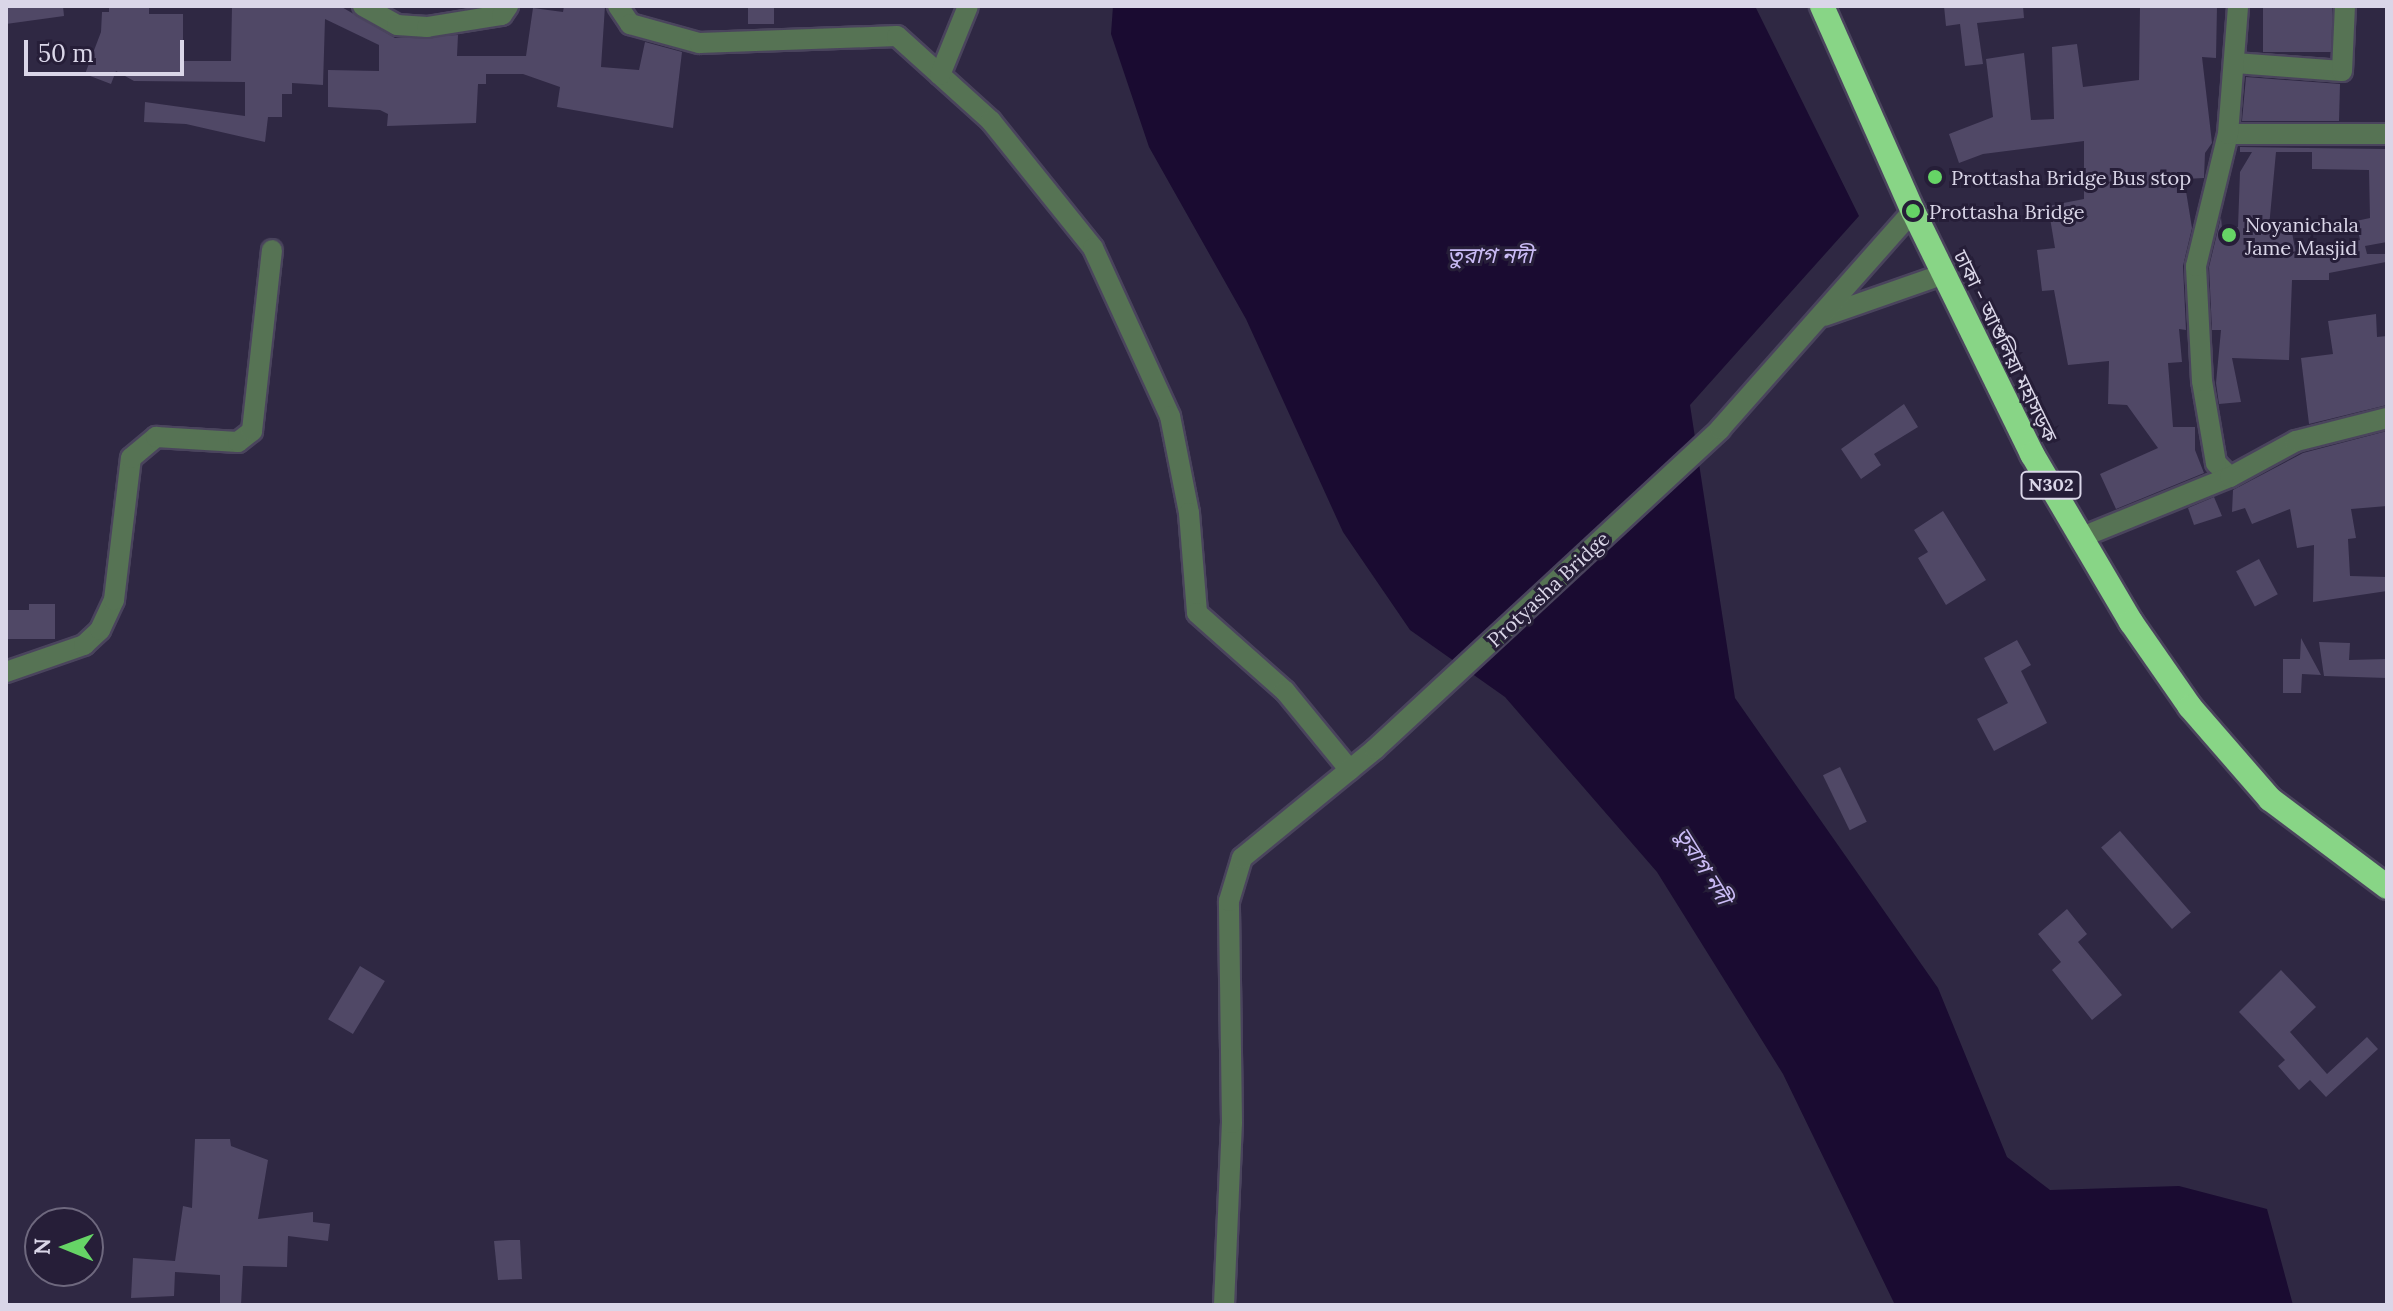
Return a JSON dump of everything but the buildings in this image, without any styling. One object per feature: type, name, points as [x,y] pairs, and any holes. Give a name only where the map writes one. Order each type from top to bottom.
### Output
[{"type":"highway","name":"ঢাকা - আশুলিয়া মহাসড়ক","points":[[1822,6],[1913,211],[2032,454],[2131,622],[2190,707],[2270,799],[2387,887]]},
{"type":"street","points":[[363,6],[397,25],[427,27],[502,15],[508,6]]},
{"type":"street","points":[[618,6],[630,24],[699,43],[897,36],[991,121],[1093,248],[1170,416],[1189,513],[1197,613],[1285,691],[1350,770]]},
{"type":"street","points":[[940,75],[968,6]]},
{"type":"street","points":[[2230,477],[2216,463],[2202,381],[2196,266],[2228,134],[2238,6]]},
{"type":"street","points":[[2235,63],[2342,71],[2345,6]]},
{"type":"street","points":[[2228,134],[2387,134]]},
{"type":"street","name":"Protyasha Bridge","points":[[1224,1305],[1232,1123],[1231,881],[1242,858],[1375,749],[1720,429],[1913,211]]},
{"type":"street","points":[[6,672],[84,645],[100,630],[114,600],[131,458],[156,437],[238,442],[252,431],[272,250]]},
{"type":"street","points":[[1820,317],[1944,274]]},
{"type":"street","points":[[2082,537],[2230,477],[2296,441],[2387,418]]},
{"type":"water","name":"তুরাগ নদী","points":[[1113,6],[1755,6],[1859,216],[1690,405],[1735,698],[1938,988],[2007,1157],[2050,1190],[2179,1186],[2267,1209],[2293,1305],[1895,1305],[1783,1074],[1657,872],[1505,697],[1410,630],[1343,532],[1246,319],[1149,147],[1111,34]]},
{"type":"place","name":"Prottasha Bridge Bus stop","points":[[1935,177]]},
{"type":"place","name":"Prottasha Bridge","points":[[1913,211]]},
{"type":"place","name":"Noyanichala Jame Masjid","points":[[2229,235]]}]
